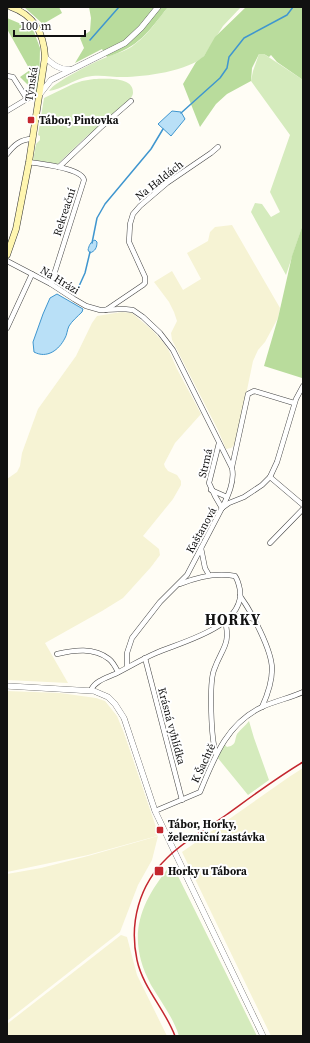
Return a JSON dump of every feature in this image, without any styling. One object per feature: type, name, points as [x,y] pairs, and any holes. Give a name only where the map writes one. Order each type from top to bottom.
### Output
[{"type":"main road","name":"Týnská","points":[[7,255],[16,229],[29,162],[45,58],[43,41],[36,26],[25,14],[10,7]]},
{"type":"street","points":[[7,111],[40,94],[51,80],[125,43],[141,28],[158,7]]},
{"type":"street","points":[[45,58],[62,69],[73,68]]},
{"type":"street","points":[[7,76],[13,77],[17,81],[27,100]]},
{"type":"street","points":[[59,167],[100,128],[132,101]]},
{"type":"street","points":[[7,154],[18,143],[27,139],[32,139]]},
{"type":"street","name":"Na Haldách","points":[[104,311],[142,285],[145,280],[129,242],[128,236],[130,224],[136,209],[167,184],[218,147]]},
{"type":"street","name":"Rekreační","points":[[29,162],[59,167],[80,174],[84,178],[51,284]]},
{"type":"street","name":"Na Hrázi","points":[[7,261],[51,284],[80,303],[94,309],[104,311]]},
{"type":"street","points":[[7,328],[32,274]]},
{"type":"street","points":[[104,311],[124,309],[133,310],[143,317],[164,337],[173,350],[232,468]]},
{"type":"street","name":"Kaštanová","points":[[127,667],[126,658],[132,638],[160,602],[187,575],[222,508],[229,503],[244,498],[270,477],[277,462],[294,403],[303,386]]},
{"type":"street","points":[[222,508],[232,480],[232,468],[248,394],[254,391],[294,403]]},
{"type":"street","name":"Strmá","points":[[219,442],[209,479],[211,490],[222,508]]},
{"type":"street","points":[[270,477],[303,505]]},
{"type":"street","points":[[211,490],[227,497]]},
{"type":"street","points":[[270,543],[303,509]]},
{"type":"street","points":[[201,547],[204,562],[209,575]]},
{"type":"street","points":[[90,690],[97,683],[145,658],[195,639],[226,620],[238,605],[240,596],[238,582],[236,577],[231,575],[209,575],[197,577],[178,585]]},
{"type":"street","points":[[240,596],[261,634],[272,666],[271,680],[262,707]]},
{"type":"street","points":[[230,616],[244,616],[254,619]]},
{"type":"street","points":[[216,753],[213,744],[212,689],[214,670],[227,640],[228,633],[226,620]]},
{"type":"street","points":[[57,654],[74,650],[93,652],[110,660],[118,672]]},
{"type":"street","name":"Krásná vyhlídka","points":[[145,658],[182,800]]},
{"type":"street","points":[[7,686],[90,690],[108,697],[120,710],[130,734],[155,811],[263,1036]]},
{"type":"street","name":"K Šachtě","points":[[155,811],[200,792],[216,753],[237,725],[250,714],[262,707],[303,692]]},
{"type":"shaded area","points":[[232,225],[280,308],[278,318],[265,342],[258,350],[253,361],[236,443],[231,448],[226,449],[218,430],[172,340],[171,333],[177,321],[174,312],[169,302],[154,282],[172,271],[183,290],[201,279],[187,253],[208,241],[210,232],[215,227]]},
{"type":"shaded area","points":[[122,312],[132,313],[152,330],[163,342],[201,414],[175,443],[164,464],[168,471],[177,475],[181,481],[181,485],[173,499],[143,536],[159,549],[160,555],[123,598],[45,643],[68,683],[7,680],[7,479],[17,472],[20,466],[22,453],[38,409],[76,356],[92,323],[97,316]]},
{"type":"shaded area","points":[[7,691],[60,693],[96,698],[105,701],[117,716],[124,733],[158,833],[157,836],[88,855],[7,872]]},
{"type":"shaded area","points":[[303,768],[303,1036],[271,1036],[182,852]]},
{"type":"shaded area","points":[[158,836],[152,860],[138,885],[120,932],[7,1021],[7,874],[41,868]]},
{"type":"shaded area","points":[[121,935],[127,937],[137,975],[167,1036],[7,1036],[7,1024]]},
{"type":"green space","points":[[24,7],[59,7],[62,13],[43,24]]},
{"type":"green space","points":[[89,7],[168,7],[142,38],[127,48],[107,57],[102,49],[75,63],[84,48],[80,38],[90,31],[91,18]]},
{"type":"green space","points":[[168,7],[241,7],[223,26],[204,56],[188,66],[142,76],[91,76],[81,78],[49,91],[59,82],[76,72],[102,59],[122,52],[132,46],[149,32]]},
{"type":"green space","points":[[246,7],[303,7],[303,80],[277,62],[271,55],[269,57],[264,54],[259,54],[252,68],[251,81],[227,94],[216,104],[200,127],[183,84],[196,62],[204,56],[215,37]]},
{"type":"green space","points":[[7,18],[33,29],[40,48],[39,96],[20,77],[30,70],[7,29]]},
{"type":"green space","points":[[259,54],[264,54],[303,80],[303,224],[286,275],[251,212],[255,203],[262,204],[271,217],[280,212],[270,192],[290,135],[251,81]]},
{"type":"green space","points":[[94,79],[124,81],[132,88],[133,93],[121,109],[87,136],[58,164],[33,160],[36,144],[40,140],[40,136],[38,135],[44,98],[73,84]]},
{"type":"green space","points":[[303,224],[302,378],[264,366],[278,318],[292,256]]},
{"type":"green space","points":[[249,721],[269,780],[248,795],[217,757],[224,744],[227,747],[234,744],[237,734]]},
{"type":"green space","points":[[170,866],[173,866],[257,1036],[179,1036],[170,1016],[151,985],[143,968],[139,952],[138,937],[140,922],[150,894]]},
{"type":"water","points":[[172,111],[181,112],[185,119],[171,136],[158,124]]},
{"type":"water","points":[[95,240],[97,242],[96,248],[90,253],[88,250],[89,246]]},
{"type":"water","points":[[57,294],[83,309],[69,326],[66,337],[56,350],[48,354],[39,354],[34,352],[33,342],[50,298]]},
{"type":"waterway","points":[[90,40],[119,7]]},
{"type":"waterway","points":[[181,113],[220,78],[227,68],[229,57],[244,38],[287,15],[293,7]]},
{"type":"waterway","points":[[92,243],[97,218],[105,204],[151,149],[163,129]]},
{"type":"waterway","points":[[75,295],[85,273],[90,252]]},
{"type":"railway","points":[[175,1036],[171,1026],[144,980],[137,960],[134,932],[138,905],[143,892],[157,869],[181,846],[273,781],[303,762]]},
{"type":"place","name":"Tábor, Pintovka","points":[[31,120]]},
{"type":"place","name":"Tábor, Horky, železniční zastávka","points":[[160,830]]},
{"type":"place","name":"Horky u Tábora","points":[[159,871]]},
{"type":"district","name":"HORKY","points":[[233,620]]}]
